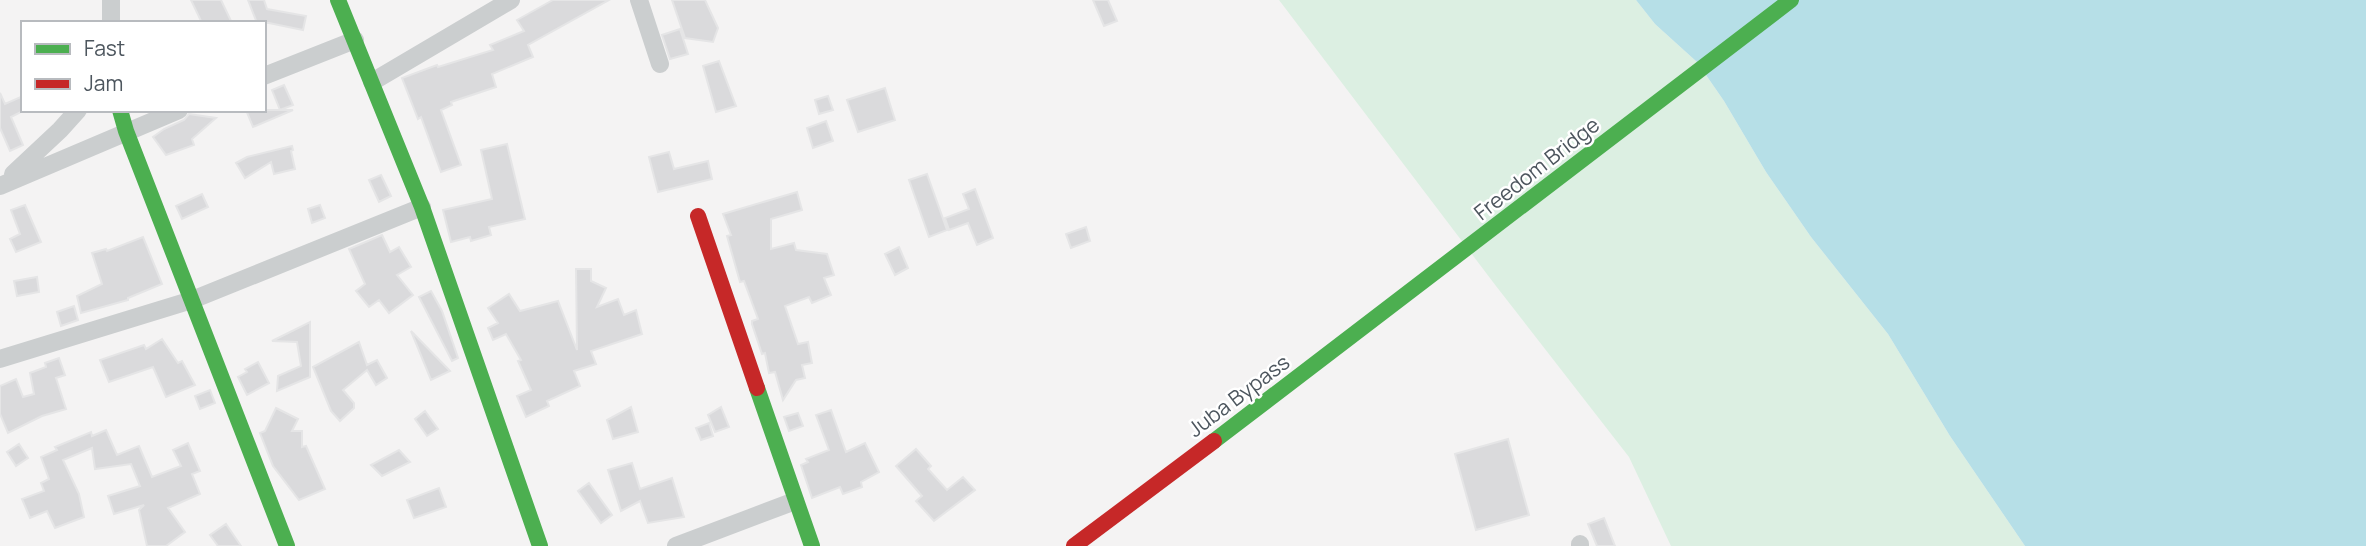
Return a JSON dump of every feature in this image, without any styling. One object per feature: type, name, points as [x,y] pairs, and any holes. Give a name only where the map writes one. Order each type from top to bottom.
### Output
[{"type":"street","points":[[111,0],[111,21]]},
{"type":"street","points":[[338,0],[422,207],[540,546]]},
{"type":"street","points":[[372,82],[512,0]]},
{"type":"street","points":[[639,0],[660,64]]},
{"type":"street","name":"Freedom Bridge","points":[[1308,371],[1791,0]]},
{"type":"street","points":[[266,75],[355,40]]},
{"type":"street","points":[[0,186],[76,112]]},
{"type":"street","points":[[121,112],[287,546]]},
{"type":"street","points":[[0,186],[174,112]]},
{"type":"street","points":[[0,359],[191,300],[422,207]]},
{"type":"street","points":[[698,216],[812,546]]},
{"type":"street","name":"Juba Bypass","points":[[1073,546],[1308,371]]},
{"type":"street","name":"Juba Bypass","points":[[1093,546],[1308,371]]},
{"type":"street","points":[[676,546],[795,501]]},
{"type":"green space","points":[[1279,0],[1636,0],[1655,24],[1697,62],[1724,101],[1766,172],[1811,237],[1888,334],[1950,436],[2025,546],[1671,546],[1629,457]]},
{"type":"water","points":[[1636,0],[2366,0],[2366,546],[2025,546],[1950,436],[1888,334],[1811,237],[1766,172],[1724,101],[1697,62],[1655,24]]},
{"type":"building","points":[[191,0],[221,0],[231,21],[201,21]]},
{"type":"building","points":[[248,0],[264,0],[267,9],[306,16],[303,30],[256,21]]},
{"type":"building","points":[[553,0],[609,0],[528,45],[533,57],[492,74],[496,87],[451,102],[452,105],[441,110],[461,165],[441,172],[421,117],[418,119],[402,78],[437,65],[438,67],[493,50],[490,45],[524,31],[517,20]]},
{"type":"building","points":[[672,0],[705,0],[718,28],[713,42],[685,38]]},
{"type":"building","points":[[1093,0],[1108,0],[1117,21],[1104,26]]},
{"type":"building","points":[[680,29],[688,54],[670,59],[662,35]]},
{"type":"building","points":[[719,61],[736,106],[716,112],[703,66]]},
{"type":"building","points":[[284,85],[293,105],[280,110],[272,90]]},
{"type":"building","points":[[885,88],[895,120],[858,132],[847,100]]},
{"type":"building","points":[[0,93],[5,104],[21,97],[21,112],[11,117],[23,145],[10,151],[0,128]]},
{"type":"building","points":[[828,96],[833,110],[819,114],[815,100]]},
{"type":"building","points":[[293,110],[253,127],[247,112]]},
{"type":"building","points":[[189,114],[216,118],[192,139],[194,145],[166,155],[153,137],[184,120]]},
{"type":"building","points":[[826,121],[833,141],[813,148],[807,128]]},
{"type":"building","points":[[507,144],[525,219],[489,227],[491,235],[471,241],[470,237],[451,242],[443,210],[492,199],[481,150]]},
{"type":"building","points":[[292,146],[295,169],[274,174],[271,162],[245,178],[236,163],[247,157]]},
{"type":"building","points":[[669,152],[674,169],[708,161],[712,179],[658,192],[649,157]]},
{"type":"building","points":[[927,174],[947,230],[929,237],[909,180]]},
{"type":"building","points":[[381,175],[391,196],[379,202],[369,180]]},
{"type":"building","points":[[975,189],[993,238],[977,245],[968,223],[949,230],[945,218],[969,209],[963,194]]},
{"type":"building","points":[[797,192],[802,210],[771,219],[771,249],[794,243],[796,250],[827,254],[834,275],[824,278],[831,295],[812,303],[809,297],[785,306],[798,344],[808,342],[812,363],[802,365],[805,378],[796,380],[783,400],[775,372],[769,373],[765,353],[762,354],[752,324],[752,321],[758,319],[744,281],[740,282],[727,236],[731,235],[723,214]]},
{"type":"building","points":[[202,194],[208,207],[182,219],[176,206]]},
{"type":"building","points":[[25,205],[41,242],[16,252],[10,239],[20,234],[11,210]]},
{"type":"building","points":[[320,205],[325,218],[312,223],[308,209]]},
{"type":"building","points":[[1086,227],[1090,241],[1071,248],[1066,234]]},
{"type":"building","points":[[382,235],[390,252],[399,247],[411,267],[397,275],[413,295],[389,313],[379,300],[369,307],[356,291],[365,284],[349,249]]},
{"type":"building","points":[[143,237],[162,284],[128,300],[81,313],[77,296],[102,284],[92,253],[106,249],[107,251]]},
{"type":"building","points":[[899,247],[908,268],[895,275],[885,254]]},
{"type":"building","points":[[576,269],[591,269],[591,281],[606,288],[597,307],[618,299],[624,315],[636,310],[642,334],[591,351],[596,364],[574,371],[580,386],[547,401],[549,406],[526,417],[517,396],[531,390],[518,361],[521,360],[506,334],[493,340],[488,328],[498,323],[488,308],[509,294],[520,311],[558,301],[577,350]]},
{"type":"building","points":[[37,277],[39,292],[17,296],[14,281]]},
{"type":"building","points":[[431,291],[442,311],[458,358],[452,361],[419,297]]},
{"type":"building","points":[[74,306],[78,320],[61,326],[57,312]]},
{"type":"building","points":[[310,322],[310,377],[277,391],[278,376],[301,366],[297,342],[272,341]]},
{"type":"building","points":[[411,331],[450,371],[431,380]]},
{"type":"building","points":[[162,339],[178,363],[182,361],[195,385],[166,397],[153,367],[109,382],[100,360],[144,345],[146,349]]},
{"type":"building","points":[[359,342],[367,365],[377,360],[387,378],[376,385],[367,370],[343,390],[354,403],[354,408],[340,421],[331,411],[313,367]]},
{"type":"building","points":[[59,358],[65,375],[56,378],[66,409],[42,416],[8,433],[0,414],[0,386],[16,379],[23,397],[34,394],[30,373]]},
{"type":"building","points":[[258,362],[269,383],[247,395],[238,377],[247,372],[245,369]]},
{"type":"building","points":[[210,390],[215,403],[200,409],[195,396]]},
{"type":"building","points":[[631,407],[638,432],[613,439],[607,420]]},
{"type":"building","points":[[721,407],[729,427],[715,432],[708,415]]},
{"type":"building","points":[[276,408],[298,419],[292,431],[302,431],[302,447],[306,446],[325,489],[299,500],[273,466],[260,433],[265,431]]},
{"type":"building","points":[[831,410],[846,452],[865,443],[879,472],[861,482],[862,487],[843,494],[840,487],[812,498],[801,465],[808,462],[806,459],[829,450],[816,415]]},
{"type":"building","points":[[425,411],[438,429],[427,436],[415,419]]},
{"type":"building","points":[[798,413],[803,426],[789,431],[784,417]]},
{"type":"building","points":[[709,423],[713,436],[701,440],[696,428]]},
{"type":"building","points":[[106,430],[117,455],[139,446],[152,477],[181,466],[173,450],[188,443],[200,471],[192,474],[200,494],[168,508],[185,532],[166,546],[147,546],[139,510],[144,505],[114,514],[108,496],[140,486],[131,464],[95,469],[92,448],[63,460],[79,494],[84,517],[55,528],[47,511],[30,518],[22,499],[44,491],[41,483],[49,479],[41,457],[57,450],[55,447],[91,432],[92,436]]},
{"type":"building","points":[[1508,439],[1529,515],[1476,530],[1455,454]]},
{"type":"building","points":[[19,444],[28,458],[16,466],[7,452]]},
{"type":"building","points":[[916,449],[931,466],[928,469],[947,490],[963,477],[975,490],[934,521],[916,501],[922,496],[896,466]]},
{"type":"building","points":[[399,450],[410,462],[382,476],[371,465]]},
{"type":"building","points":[[632,463],[640,489],[672,478],[684,517],[648,523],[640,501],[621,511],[608,470]]},
{"type":"building","points":[[589,483],[612,515],[601,523],[578,491]]},
{"type":"building","points":[[439,488],[446,507],[414,518],[407,500]]},
{"type":"building","points":[[1604,518],[1615,546],[1597,546],[1588,524]]},
{"type":"building","points":[[226,524],[241,546],[218,546],[210,535]]},
{"type":"traffic: fast","points":[[338,0],[422,207],[540,546]]},
{"type":"traffic: fast","points":[[1214,441],[1791,0]]},
{"type":"traffic: fast","points":[[121,112],[287,546]]},
{"type":"traffic: fast","points":[[757,388],[812,546]]},
{"type":"traffic: jam","points":[[698,216],[757,388]]},
{"type":"traffic: jam","points":[[1074,546],[1214,441]]}]
